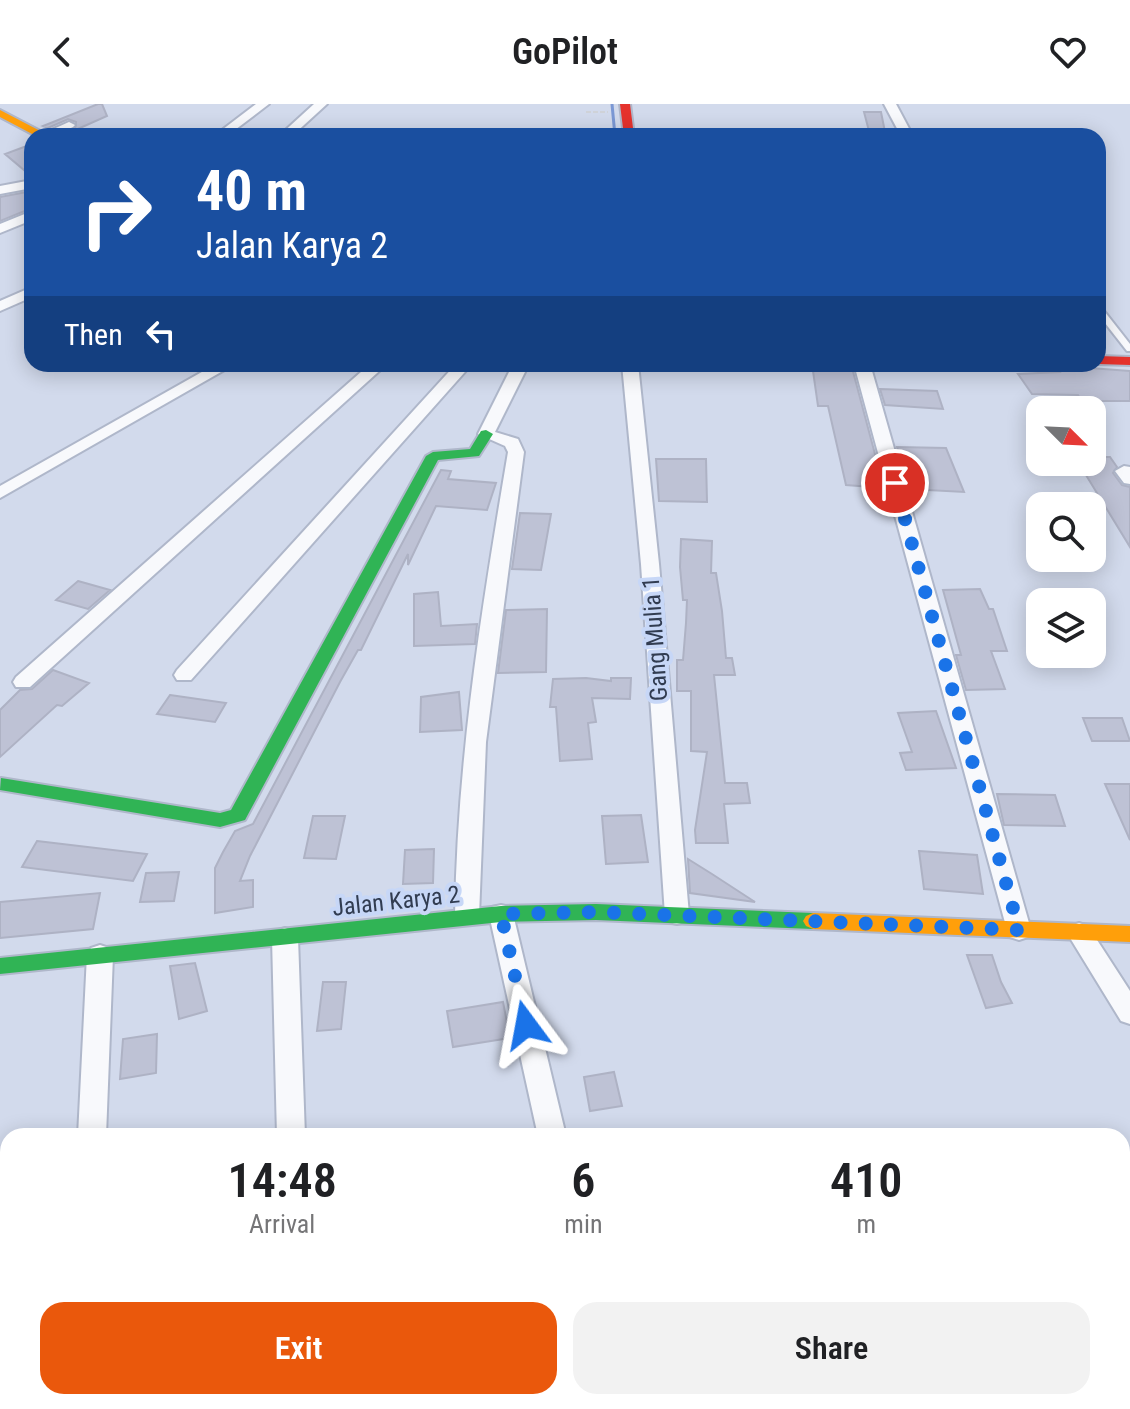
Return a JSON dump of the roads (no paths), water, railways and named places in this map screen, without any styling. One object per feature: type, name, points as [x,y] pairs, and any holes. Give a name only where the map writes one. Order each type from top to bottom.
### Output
[{"type":"street","points":[[231,128],[263,104]]},
{"type":"street","points":[[294,128],[321,104]]},
{"type":"street","points":[[890,104],[903,128]]},
{"type":"street","points":[[617,108],[626,128]]},
{"type":"street","points":[[4,118],[26,128]]},
{"type":"street","points":[[62,128],[69,125]]},
{"type":"street","points":[[0,190],[24,186]]},
{"type":"street","points":[[0,229],[24,218]]},
{"type":"street","points":[[0,307],[24,295]]},
{"type":"street","points":[[1106,360],[1130,361]]},
{"type":"street","points":[[0,493],[213,372]]},
{"type":"street","points":[[23,682],[370,372]]},
{"type":"street","points":[[184,675],[457,372]]},
{"type":"street","points":[[1,784],[220,820],[229,820],[238,815],[433,456],[474,453],[517,372]]},
{"type":"street","name":"Gang Mulia 1","points":[[631,372],[650,564],[677,915]]},
{"type":"street","points":[[864,372],[1019,930]]},
{"type":"street","points":[[467,916],[466,861],[475,716],[516,452],[512,443],[486,434]]},
{"type":"street","name":"Jalan Karya 2","points":[[0,966],[501,914],[596,912],[1130,934]]},
{"type":"street","points":[[501,914],[550,1128]]},
{"type":"street","points":[[1079,933],[1130,1013]]},
{"type":"street","points":[[285,938],[291,1128]]},
{"type":"street","points":[[92,1128],[100,955]]},
{"type":"lane","points":[[1106,319],[1130,349]]},
{"type":"waterway","points":[[612,104],[614,128]]}]
